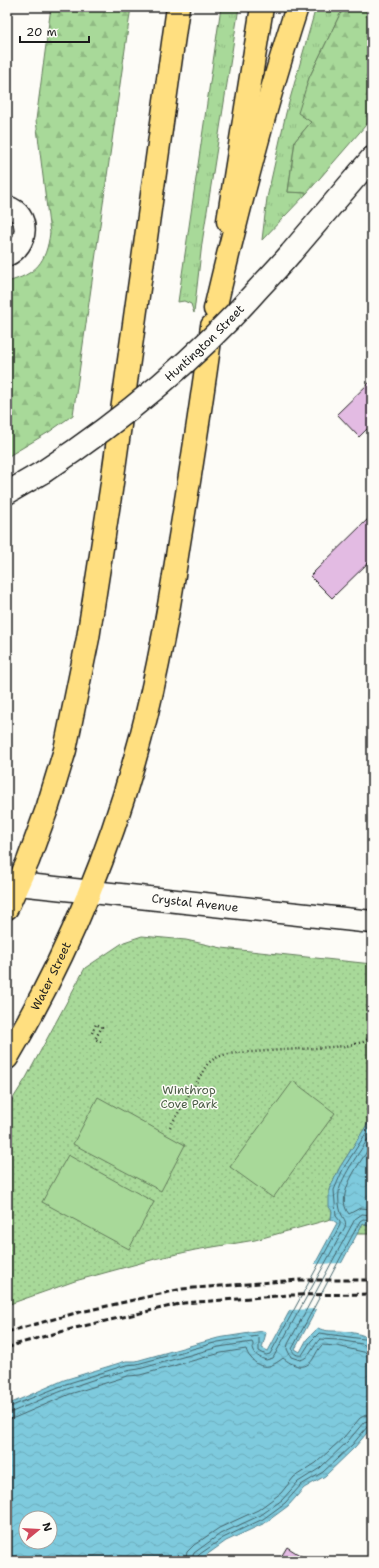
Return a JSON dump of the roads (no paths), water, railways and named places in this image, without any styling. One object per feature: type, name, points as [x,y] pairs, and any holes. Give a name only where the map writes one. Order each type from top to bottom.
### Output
[{"type":"main road","points":[[7,908],[18,884],[48,806],[65,750],[88,638],[178,7]]},
{"type":"main road","points":[[215,309],[248,88],[262,7]]},
{"type":"main road","points":[[215,309],[262,124],[298,7]]},
{"type":"main road","name":"Huntington Street","points":[[7,493],[43,472],[116,420],[172,375],[226,324],[291,253],[372,158]]},
{"type":"main road","name":"Water Street","points":[[7,1058],[43,993],[68,942],[89,892],[119,810],[134,761],[154,683],[177,556],[215,309]]},
{"type":"main road","name":"Crystal Avenue","points":[[18,884],[372,922]]},
{"type":"street","points":[[7,206],[17,212],[23,220],[25,229],[24,239],[20,247],[7,256]]},
{"type":"water","points":[[372,1117],[372,1223],[368,1226],[363,1223],[295,1349],[300,1352],[307,1339],[318,1328],[327,1331],[355,1333],[372,1339],[372,1427],[355,1447],[325,1476],[304,1488],[288,1506],[265,1523],[226,1541],[198,1561],[7,1561],[7,1405],[64,1380],[126,1361],[136,1361],[218,1338],[263,1331],[266,1333],[262,1348],[268,1351],[337,1223],[331,1219],[332,1211],[329,1207],[329,1190],[340,1167]]},
{"type":"railway","points":[[7,1332],[72,1314],[182,1289],[298,1280],[372,1280]]},
{"type":"railway","points":[[7,1348],[75,1328],[184,1303],[290,1295],[372,1294]]},
{"type":"park label","name":"Winthrop Cove Park","points":[[189,1097]]}]
